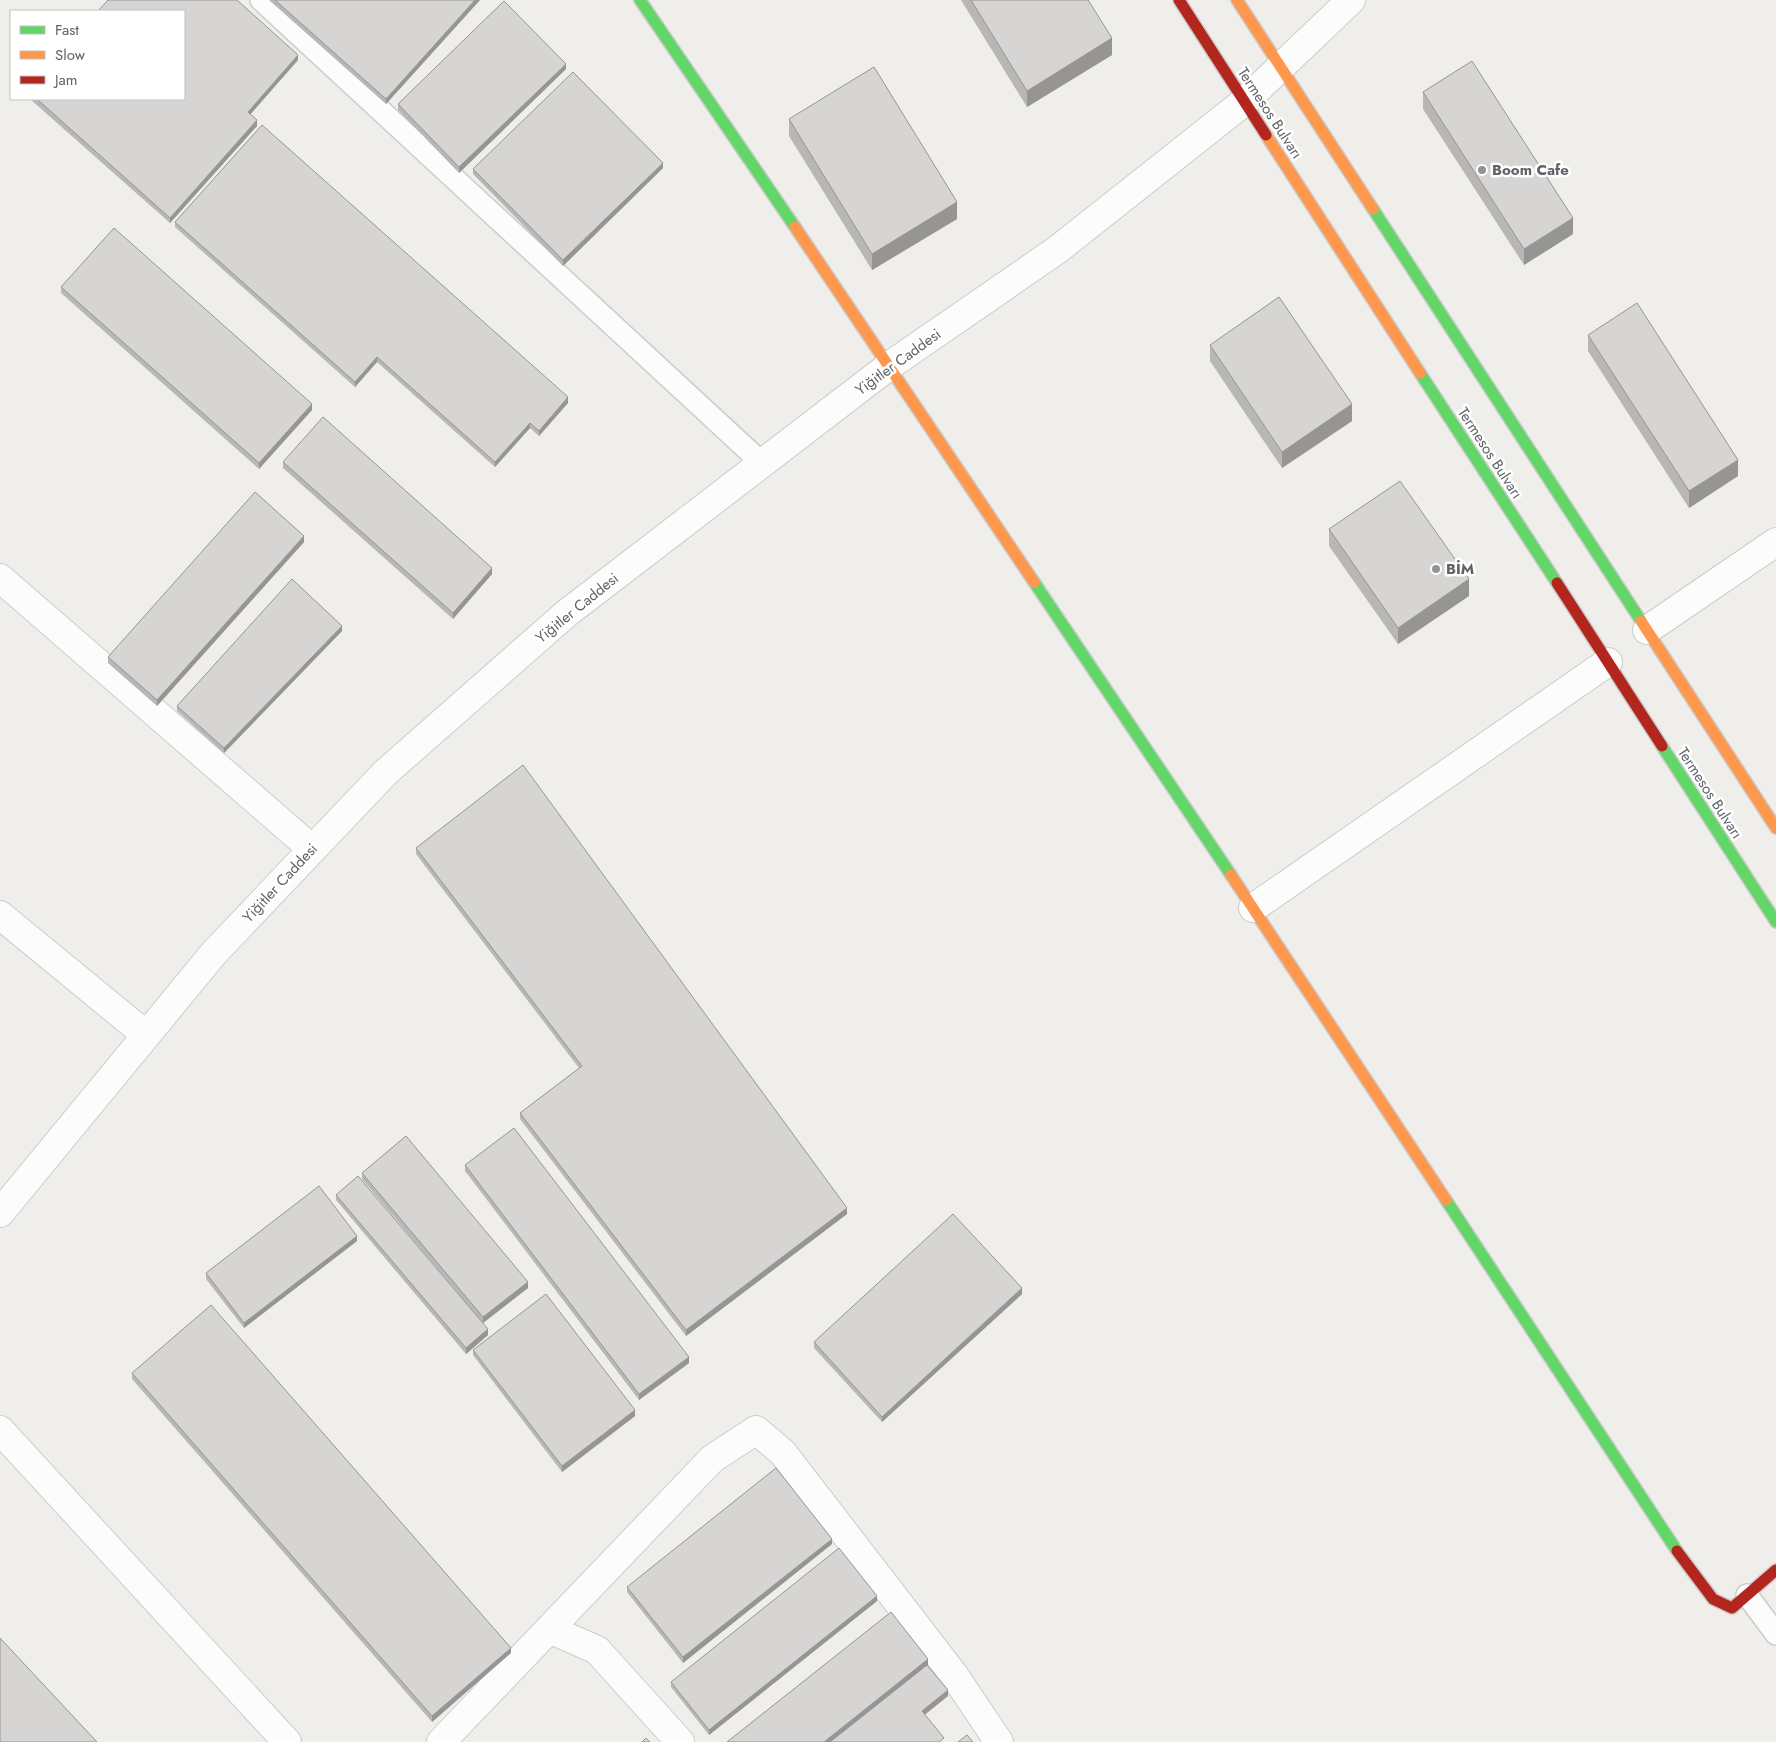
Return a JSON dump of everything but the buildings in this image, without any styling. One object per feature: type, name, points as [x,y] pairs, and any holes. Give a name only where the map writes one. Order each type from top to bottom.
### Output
[{"type":"main road","points":[[640,0],[889,366],[1253,908],[1687,1566],[1713,1599],[1732,1608],[1776,1570]]},
{"type":"main road","name":"Termesos Bulvarı","points":[[1178,0],[1776,922]]},
{"type":"main road","points":[[1237,0],[1776,828]]},
{"type":"street","name":"Yiğitler Caddesi","points":[[0,1213],[214,953],[386,772],[568,613],[889,366],[1057,250],[1244,102],[1351,0]]},
{"type":"street","points":[[1647,630],[1776,542]]},
{"type":"street","points":[[0,578],[312,849]]},
{"type":"street","points":[[1253,908],[1608,662]]},
{"type":"street","points":[[0,915],[146,1035]]},
{"type":"street","points":[[0,1430],[287,1742]]},
{"type":"street","points":[[441,1742],[712,1459],[756,1430],[784,1453],[954,1675],[999,1742]]},
{"type":"street","points":[[549,1629],[597,1650],[680,1742]]},
{"type":"lane","points":[[261,0],[763,464]]},
{"type":"lane","points":[[1747,1595],[1776,1634]]},
{"type":"traffic: fast","points":[[640,0],[795,227]]},
{"type":"traffic: fast","points":[[1373,209],[1641,621]]},
{"type":"traffic: fast","points":[[1420,373],[1557,583]]},
{"type":"traffic: fast","points":[[1034,582],[1231,875]]},
{"type":"traffic: fast","points":[[1662,746],[1776,922]]},
{"type":"traffic: fast","points":[[1446,1200],[1677,1551]]},
{"type":"traffic: slow","points":[[1237,0],[1373,209]]},
{"type":"traffic: slow","points":[[1266,135],[1420,373]]},
{"type":"traffic: slow","points":[[795,227],[1034,582]]},
{"type":"traffic: slow","points":[[1641,621],[1776,828]]},
{"type":"traffic: slow","points":[[1231,875],[1446,1200]]},
{"type":"traffic: jam","points":[[1179,0],[1266,135]]},
{"type":"traffic: jam","points":[[1557,583],[1662,746]]},
{"type":"traffic: jam","points":[[1677,1551],[1713,1599],[1732,1608],[1776,1570]]},
{"type":"place","name":"Boom Cafe","points":[[1482,170]]},
{"type":"place","name":"BİM","points":[[1436,569]]}]
